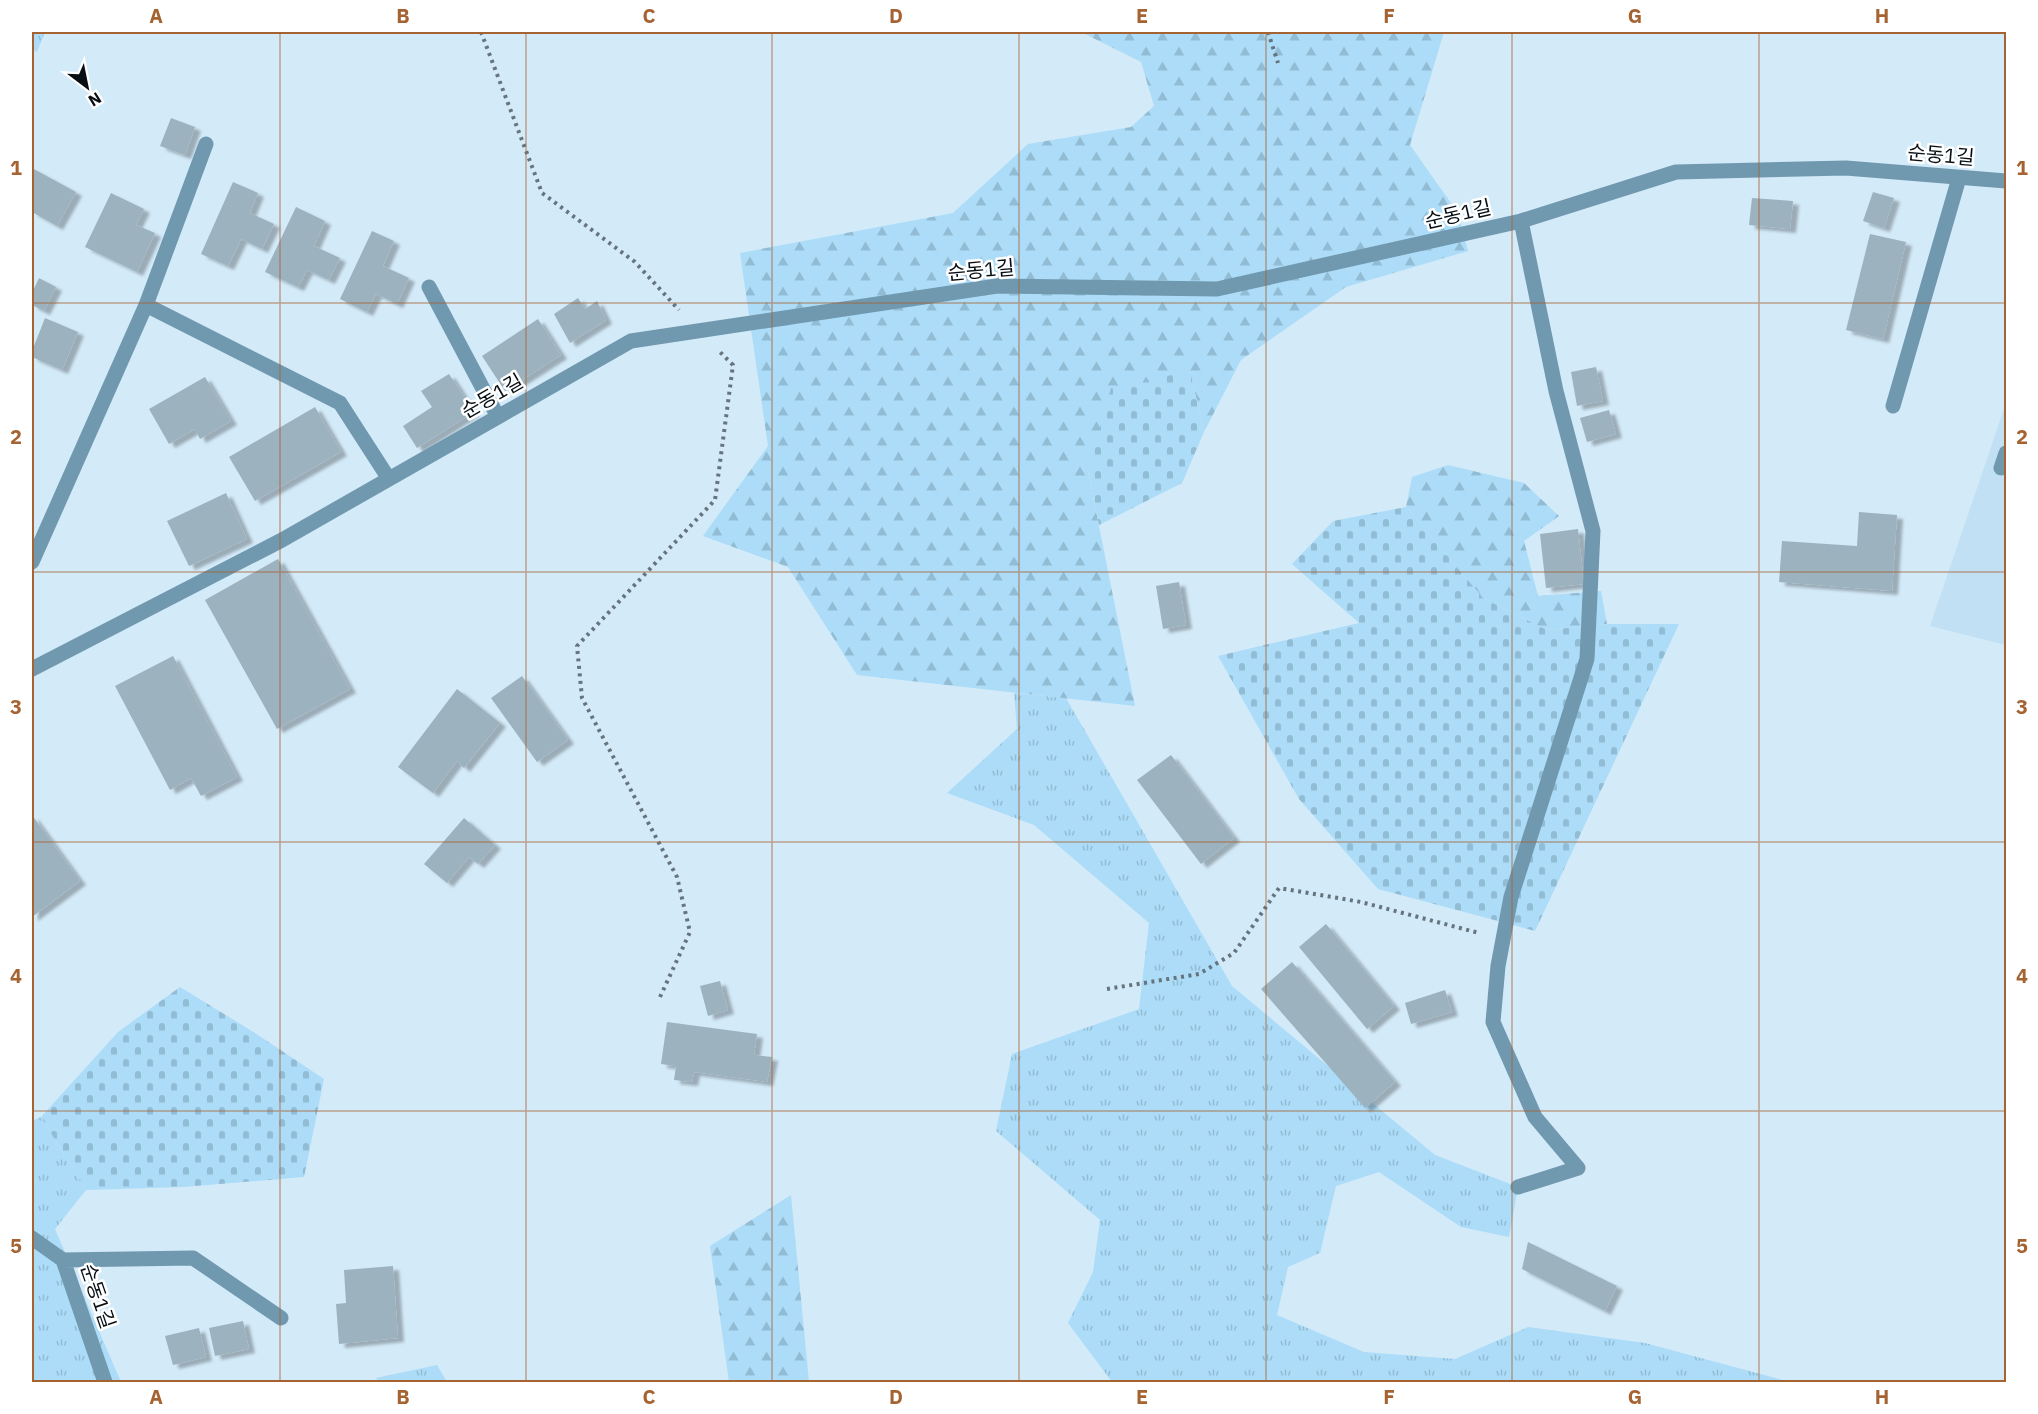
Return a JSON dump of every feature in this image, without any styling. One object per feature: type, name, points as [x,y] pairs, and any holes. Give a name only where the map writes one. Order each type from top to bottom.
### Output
[{"type":"street","points":[[32,562],[146,305],[206,144]]},
{"type":"street","name":"순동1길","points":[[32,669],[282,540],[631,341],[997,286],[1217,289],[1521,221],[1676,172],[1846,168],[2007,182]]},
{"type":"street","points":[[1893,406],[1959,177]]},
{"type":"street","points":[[1518,1186],[1578,1168],[1535,1117],[1493,1022],[1498,966],[1511,897],[1587,659],[1593,531],[1556,391],[1521,221]]},
{"type":"street","points":[[429,287],[498,417]]},
{"type":"street","points":[[146,305],[340,403],[389,479]]},
{"type":"street","points":[[2001,468],[2007,453]]},
{"type":"street","name":"순동1길","points":[[32,1238],[63,1260],[105,1383]]},
{"type":"street","points":[[63,1260],[193,1258],[281,1318]]},
{"type":"path","points":[[481,32],[542,193],[635,262],[733,365],[715,500],[622,602],[577,646],[582,698],[677,877],[690,932],[660,997]]},
{"type":"path","points":[[1268,32],[1278,63]]},
{"type":"path","points":[[1107,989],[1198,974],[1234,954],[1280,888],[1361,902],[1503,939]]},
{"type":"shaded area","points":[[2006,403],[2006,645],[1930,626]]},
{"type":"green space","points":[[32,32],[45,32],[37,52],[32,49]]},
{"type":"green space","points":[[1081,32],[1444,32],[1410,145],[1458,213],[1468,251],[1346,287],[1241,360],[1204,432],[1190,371],[1088,471],[1135,706],[857,675],[788,567],[703,536],[768,446],[740,253],[953,213],[1028,144],[1131,127],[1154,106],[1141,62]]},
{"type":"green space","points":[[1190,371],[1204,432],[1182,483],[1099,525],[1088,471],[1111,388]]},
{"type":"green space","points":[[1448,465],[1524,483],[1559,516],[1524,541],[1538,596],[1601,591],[1607,624],[1547,630],[1483,598],[1406,507],[1412,477]]},
{"type":"green space","points":[[1406,507],[1483,598],[1547,630],[1607,624],[1679,624],[1535,931],[1378,889],[1299,799],[1218,656],[1359,623],[1292,564],[1333,521]]},
{"type":"green space","points":[[1014,693],[1066,698],[1232,986],[1435,1155],[1518,1187],[1509,1237],[1461,1227],[1379,1172],[1336,1186],[1320,1253],[1288,1267],[1277,1315],[1364,1352],[1455,1359],[1528,1327],[1645,1343],[1790,1382],[1112,1382],[1068,1323],[1093,1272],[1100,1220],[996,1131],[1012,1054],[1139,1009],[1149,923],[1034,825],[947,793],[1017,729]]},
{"type":"green space","points":[[180,987],[324,1079],[304,1177],[183,1187],[86,1190],[41,1117],[118,1032]]},
{"type":"green space","points":[[41,1117],[86,1190],[55,1229],[121,1382],[32,1382],[32,1121]]},
{"type":"green space","points":[[791,1195],[809,1382],[729,1382],[710,1246]]},
{"type":"green space","points":[[437,1365],[447,1382],[379,1382],[376,1378]]},
{"type":"building","points":[[171,118],[195,127],[185,155],[160,146]]},
{"type":"building","points":[[32,168],[76,192],[57,226],[32,212]]},
{"type":"building","points":[[233,182],[258,193],[250,213],[274,224],[262,249],[241,239],[228,266],[201,254]]},
{"type":"building","points":[[1873,192],[1894,198],[1884,228],[1863,221]]},
{"type":"building","points":[[111,193],[144,209],[136,225],[155,233],[137,272],[85,247]]},
{"type":"building","points":[[1752,198],[1793,201],[1790,229],[1749,225]]},
{"type":"building","points":[[296,207],[325,221],[314,246],[340,258],[329,280],[307,270],[298,287],[265,272]]},
{"type":"building","points":[[372,231],[394,241],[383,266],[409,278],[397,304],[376,294],[367,312],[340,299]]},
{"type":"building","points":[[1870,234],[1906,242],[1883,339],[1846,330]]},
{"type":"building","points":[[39,278],[56,287],[44,311],[32,305],[32,293]]},
{"type":"building","points":[[578,298],[585,309],[597,301],[606,320],[570,343],[554,314]]},
{"type":"building","points":[[45,318],[78,332],[62,370],[32,357],[32,351]]},
{"type":"building","points":[[538,319],[561,355],[505,391],[482,356]]},
{"type":"building","points":[[1596,367],[1603,401],[1577,406],[1571,372]]},
{"type":"building","points":[[449,374],[474,412],[417,448],[403,426],[432,407],[421,391]]},
{"type":"building","points":[[205,377],[231,421],[200,439],[195,429],[169,444],[149,409]]},
{"type":"building","points":[[315,407],[341,452],[255,501],[229,457]]},
{"type":"building","points":[[1609,410],[1616,434],[1587,442],[1580,418]]},
{"type":"building","points":[[226,493],[247,539],[189,566],[167,521]]},
{"type":"building","points":[[1859,512],[1897,515],[1892,591],[1779,582],[1782,541],[1857,546]]},
{"type":"building","points":[[1578,529],[1584,584],[1546,588],[1540,534]]},
{"type":"building","points":[[278,559],[350,689],[277,729],[205,600]]},
{"type":"building","points":[[1179,582],[1186,625],[1163,629],[1156,586]]},
{"type":"building","points":[[173,656],[237,777],[201,796],[191,778],[170,790],[115,686]]},
{"type":"building","points":[[522,676],[568,740],[537,762],[491,698]]},
{"type":"building","points":[[457,689],[500,723],[464,768],[457,761],[433,793],[398,767]]},
{"type":"building","points":[[1171,755],[1234,838],[1201,864],[1137,780]]},
{"type":"building","points":[[32,815],[80,881],[32,917]]},
{"type":"building","points":[[464,818],[495,845],[478,864],[469,857],[447,883],[424,864]]},
{"type":"building","points":[[1326,924],[1394,1006],[1367,1029],[1299,947]]},
{"type":"building","points":[[1292,962],[1395,1082],[1365,1108],[1261,989]]},
{"type":"building","points":[[720,981],[728,1010],[708,1016],[700,986]]},
{"type":"building","points":[[1445,990],[1452,1012],[1411,1024],[1405,1003]]},
{"type":"building","points":[[667,1022],[757,1034],[754,1055],[772,1057],[767,1082],[694,1072],[692,1082],[674,1080],[676,1066],[661,1064]]},
{"type":"building","points":[[1528,1242],[1617,1286],[1605,1311],[1522,1269]]},
{"type":"building","points":[[393,1266],[398,1338],[339,1344],[336,1304],[346,1303],[344,1270]]},
{"type":"building","points":[[243,1321],[249,1349],[215,1356],[209,1328]]},
{"type":"building","points":[[199,1328],[206,1357],[173,1365],[165,1336]]}]
